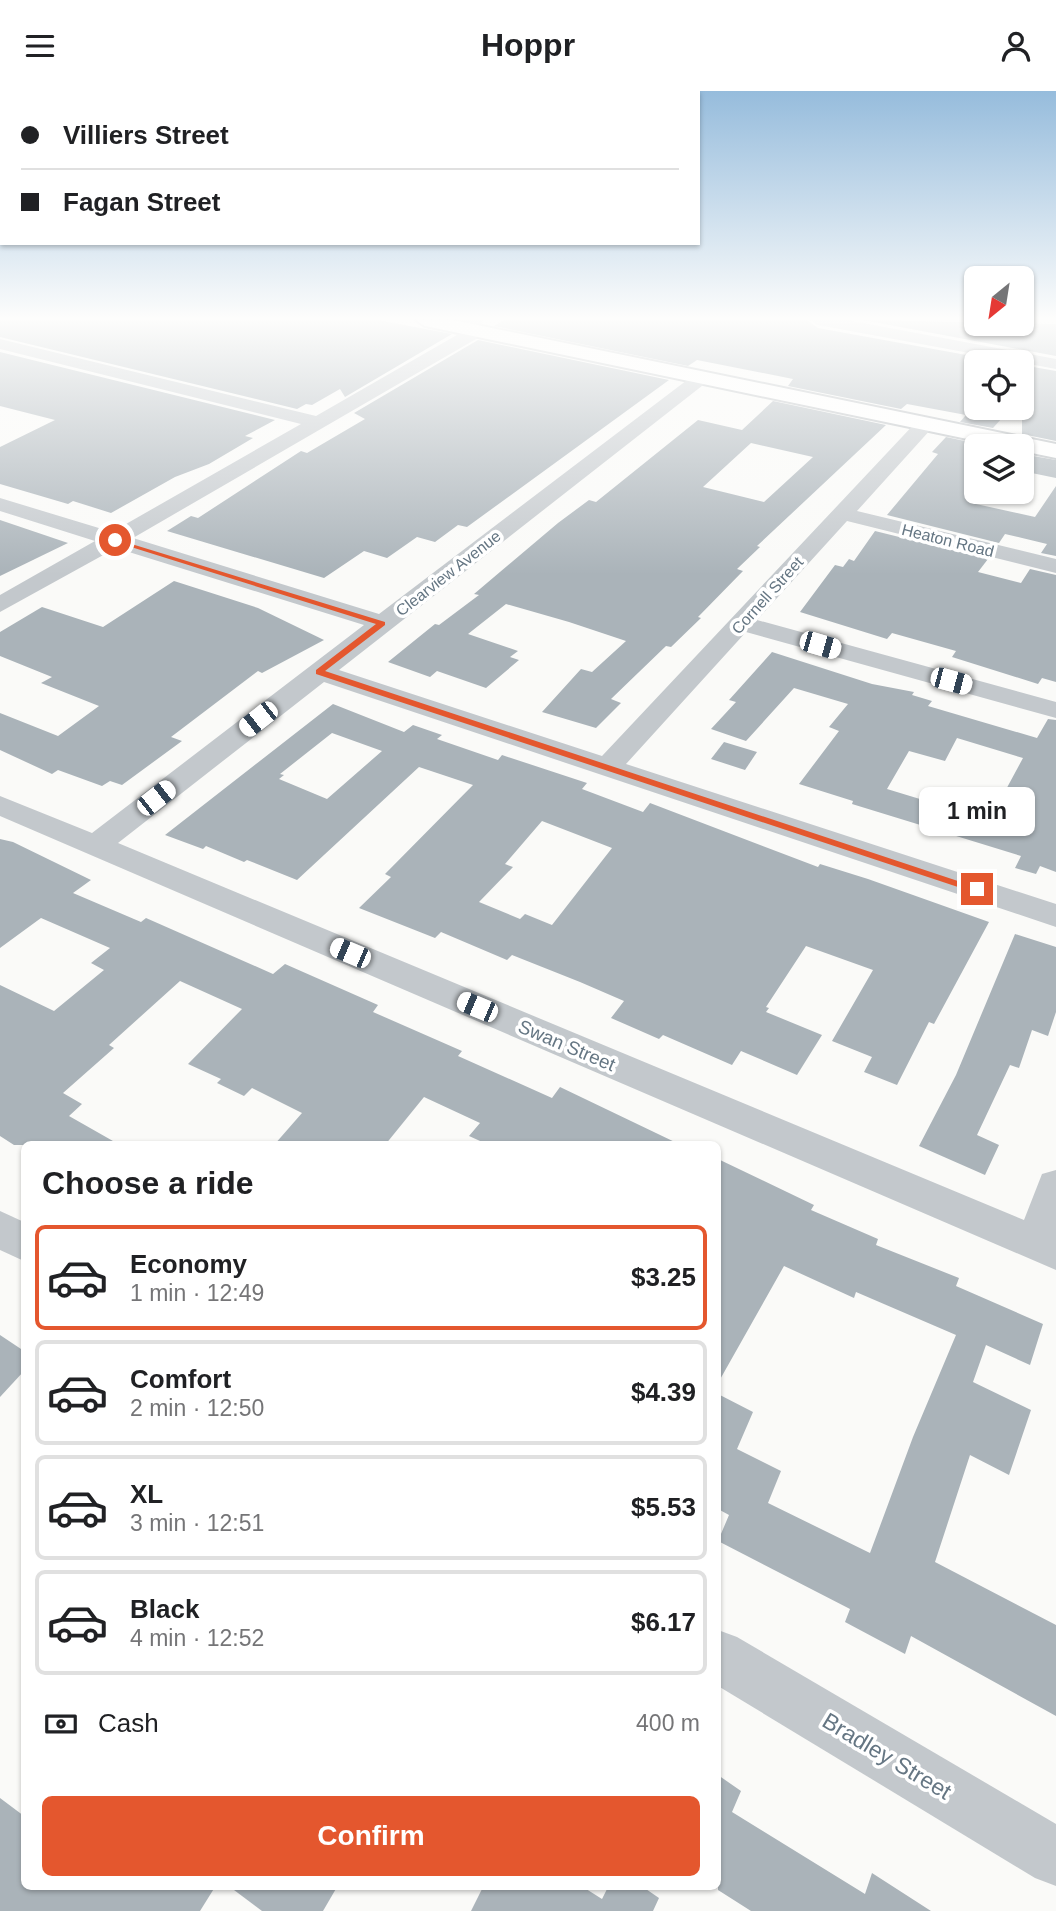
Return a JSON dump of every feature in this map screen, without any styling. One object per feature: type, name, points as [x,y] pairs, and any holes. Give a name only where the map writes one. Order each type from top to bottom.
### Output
[{"type":"main road","points":[[832,405],[1056,451]]},
{"type":"street","points":[[248,405],[318,422]]},
{"type":"street","points":[[0,605],[348,405]]},
{"type":"street","name":"Clearview Avenue","points":[[96,845],[666,405]]},
{"type":"street","name":"Cornell Street","points":[[608,766],[925,424]]},
{"type":"street","points":[[0,504],[382,623]]},
{"type":"street","name":"Heaton Road","points":[[840,513],[1056,566]]},
{"type":"street","points":[[742,622],[1056,710]]},
{"type":"street","points":[[319,672],[1056,916]]},
{"type":"street","name":"Swan Street","points":[[0,805],[1046,1248]]},
{"type":"street","points":[[1046,1248],[1056,1186]]},
{"type":"street","points":[[0,1229],[21,1241]]},
{"type":"street","name":"Bradley Street","points":[[721,1658],[1056,1857]]},
{"type":"building","points":[[214,405],[275,420],[245,436],[253,438],[209,464],[175,477],[111,513],[73,501],[68,504],[0,484],[0,447],[55,420],[0,406]]},
{"type":"building","points":[[280,405],[304,405],[297,409]]},
{"type":"building","points":[[368,405],[635,405],[467,527],[458,525],[435,542],[417,537],[387,558],[364,551],[324,578],[167,531],[191,516],[198,518],[301,451],[307,453],[365,419],[354,413]]},
{"type":"building","points":[[769,405],[792,405],[886,425],[757,546],[760,547],[737,569],[743,571],[698,617],[701,618],[671,647],[666,646],[611,699],[621,703],[596,728],[542,712],[581,669],[592,672],[626,641],[569,622],[506,604],[468,634],[518,651],[510,657],[519,660],[486,688],[437,671],[430,677],[388,662],[435,624],[439,625],[479,595],[474,594],[558,523],[589,500],[596,502],[698,420],[742,430]],"holes":[[[751,443],[813,457],[764,502],[703,487]]]},
{"type":"building","points":[[881,405],[906,405],[901,409]]},
{"type":"building","points":[[912,405],[964,405],[964,415]]},
{"type":"building","points":[[1034,405],[1056,405],[1056,441],[1034,436],[1034,434],[1022,434],[1022,420],[1034,420]]},
{"type":"building","points":[[964,417],[964,420],[1000,420],[993,428],[960,422]]},
{"type":"building","points":[[946,437],[964,441],[964,504],[976,504],[1035,517],[1056,486],[1056,556],[1041,553],[1047,544],[1005,534],[999,543],[887,515],[938,454],[932,452]]},
{"type":"building","points":[[1034,456],[1056,460],[1056,478],[1034,473]]},
{"type":"building","points":[[0,520],[68,543],[0,576]]},
{"type":"building","points":[[875,531],[988,559],[978,572],[1021,583],[1030,569],[1056,575],[1056,682],[1042,678],[1038,684],[952,657],[956,651],[892,633],[887,639],[800,612],[835,565],[843,567],[849,559],[854,561]]},
{"type":"building","points":[[174,581],[258,608],[324,640],[262,673],[258,671],[171,737],[182,741],[122,785],[110,781],[102,786],[58,770],[52,774],[0,750],[0,713],[58,736],[99,706],[41,683],[52,677],[0,656],[0,632],[42,607],[103,627]]},
{"type":"building","points":[[772,652],[872,684],[914,692],[912,695],[932,701],[928,706],[1037,738],[1048,719],[1056,720],[1056,872],[1040,866],[1036,874],[1015,868],[1021,856],[852,804],[853,801],[799,784],[839,731],[829,727],[848,704],[794,688],[746,741],[711,729],[736,702],[729,700]],"holes":[[[957,738],[1023,758],[996,808],[940,790],[933,803],[887,789],[909,751],[945,761]]]},
{"type":"building","points":[[333,704],[404,732],[413,725],[442,735],[437,739],[498,760],[502,755],[587,783],[582,789],[643,812],[650,803],[818,867],[820,864],[868,879],[989,922],[934,1024],[929,1022],[897,1085],[864,1072],[872,1057],[832,1041],[873,970],[806,946],[766,1007],[769,1008],[766,1012],[822,1035],[797,1075],[741,1051],[732,1065],[663,1035],[659,1039],[611,1018],[624,1001],[512,955],[507,960],[441,932],[435,938],[359,908],[391,877],[385,874],[473,785],[419,767],[297,880],[206,846],[203,849],[165,835]],"holes":[[[332,733],[382,751],[327,799],[279,779],[284,775],[280,774]],[[542,821],[612,848],[552,925],[525,914],[520,919],[479,902],[513,867],[505,864]]]},
{"type":"building","points":[[724,742],[757,752],[745,770],[711,759]]},
{"type":"building","points":[[0,839],[13,842],[91,880],[73,893],[141,922],[146,918],[273,974],[285,964],[378,1005],[373,1012],[462,1051],[458,1056],[552,1098],[560,1087],[673,1141],[480,1141],[469,1136],[480,1123],[424,1097],[388,1141],[278,1141],[302,1113],[252,1088],[244,1096],[217,1083],[221,1079],[188,1064],[242,1009],[180,981],[109,1045],[114,1048],[63,1093],[82,1104],[69,1116],[113,1141],[21,1141],[21,1145],[14,1145],[0,1136],[0,985],[54,1011],[104,970],[91,963],[110,948],[41,918],[0,948]]},
{"type":"building","points":[[1015,934],[1056,947],[1056,1012],[1048,1036],[1032,1030],[1019,1068],[1010,1065],[977,1135],[999,1145],[985,1175],[919,1146],[956,1075]]},
{"type":"building","points":[[721,1160],[814,1205],[811,1210],[878,1239],[876,1245],[959,1278],[956,1286],[1043,1324],[1030,1365],[986,1345],[973,1382],[1031,1410],[1009,1475],[970,1455],[935,1562],[1056,1625],[1056,1716],[911,1636],[905,1654],[845,1622],[850,1609],[721,1543],[721,1534],[729,1515],[721,1511],[721,1396],[753,1412],[737,1449],[781,1471],[768,1503],[870,1553],[913,1437],[956,1335],[856,1292],[854,1298],[784,1266],[721,1378]]},
{"type":"building","points":[[0,1335],[21,1349],[21,1374],[0,1397]]},
{"type":"building","points":[[721,1777],[741,1791],[732,1812],[865,1894],[872,1873],[931,1911],[751,1911],[718,1890],[721,1890]]},
{"type":"building","points":[[0,1798],[21,1814],[21,1890],[213,1890],[200,1911],[0,1911]]},
{"type":"building","points":[[234,1890],[335,1890],[323,1911],[262,1911]]},
{"type":"building","points":[[482,1890],[588,1890],[602,1899],[606,1890],[647,1890],[659,1898],[653,1911],[471,1911]]},
{"type":"route","points":[[115,540],[382,623],[319,672],[977,889]]}]
